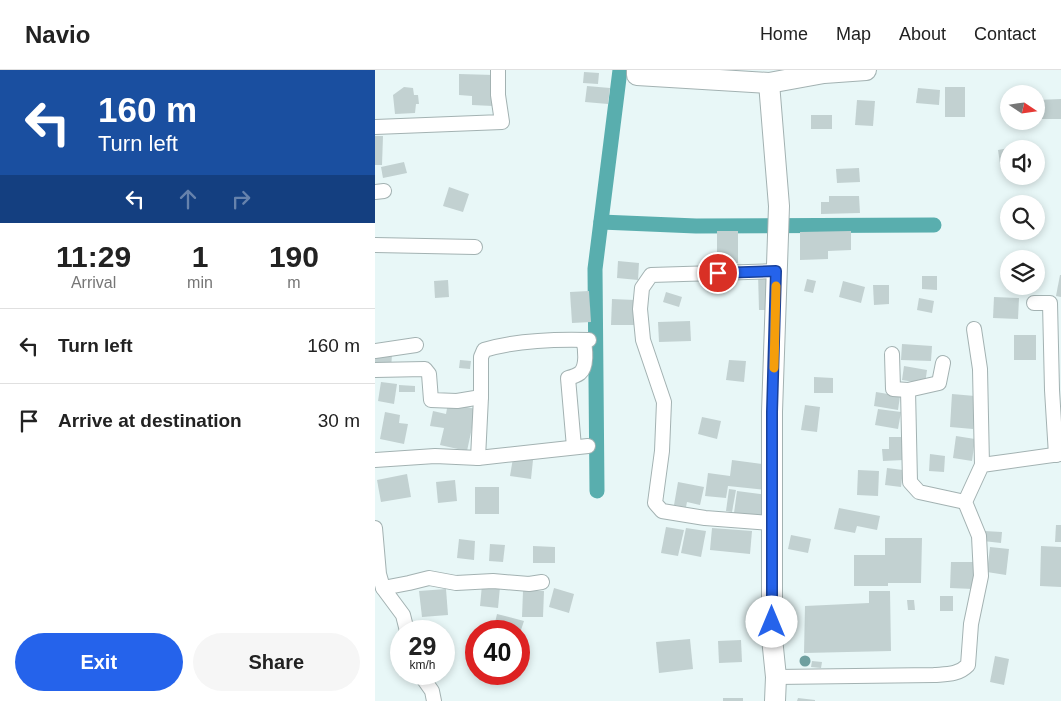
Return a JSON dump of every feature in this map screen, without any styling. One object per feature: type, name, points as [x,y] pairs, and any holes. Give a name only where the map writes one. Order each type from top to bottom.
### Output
[{"type":"street","points":[[375,127],[502,122],[498,95],[498,70]]},
{"type":"street","points":[[637,70],[637,75],[769,83],[825,73],[866,70]]},
{"type":"street","points":[[769,83],[779,206],[772,412],[772,638],[776,678],[775,701]]},
{"type":"street","points":[[375,245],[475,247]]},
{"type":"street","points":[[772,523],[705,518],[662,512],[655,503],[662,451],[665,402],[643,340],[640,309],[642,288],[651,275],[776,271]]},
{"type":"street","points":[[982,465],[1058,454],[1052,390],[1057,359],[1056,303],[1034,303]]},
{"type":"street","points":[[776,678],[934,675],[956,673],[968,665],[971,624],[981,576],[979,536],[965,502],[982,465],[980,369],[974,329]]},
{"type":"street","points":[[375,460],[435,456],[477,458],[581,446],[567,378],[578,375],[584,369],[586,340],[500,345],[483,350],[481,357],[481,397],[477,458]]},
{"type":"street","points":[[375,351],[416,345]]},
{"type":"street","points":[[892,354],[893,389],[908,390],[939,384],[943,363]]},
{"type":"street","points":[[375,370],[425,369],[429,374],[431,400],[457,401],[481,397]]},
{"type":"street","points":[[908,390],[910,482],[919,492],[965,502]]},
{"type":"street","points":[[375,528],[379,579],[403,614],[404,620]]},
{"type":"street","points":[[379,579],[409,583],[429,578],[456,583],[493,581],[529,584],[542,582]]},
{"type":"street","points":[[428,685],[432,691],[433,701]]},
{"type":"building","points":[[584,72],[599,73],[598,84],[583,83]]},
{"type":"building","points":[[459,74],[494,75],[493,106],[472,105],[472,96],[459,95]]},
{"type":"building","points":[[587,86],[610,88],[608,104],[585,102]]},
{"type":"building","points":[[404,87],[413,88],[414,95],[418,95],[419,104],[416,104],[415,113],[395,114],[393,95]]},
{"type":"building","points":[[945,87],[965,87],[965,117],[945,117]]},
{"type":"building","points":[[918,88],[940,90],[939,105],[916,103]]},
{"type":"building","points":[[1061,99],[1061,119],[1045,119],[1045,100]]},
{"type":"building","points":[[857,100],[875,101],[873,126],[855,125]]},
{"type":"building","points":[[811,115],[832,115],[832,129],[811,129]]},
{"type":"building","points":[[375,136],[383,136],[382,165],[375,165]]},
{"type":"building","points":[[404,162],[407,173],[383,178],[381,167]]},
{"type":"building","points":[[859,168],[860,182],[837,183],[836,169]]},
{"type":"building","points":[[449,187],[469,194],[463,212],[443,206]]},
{"type":"building","points":[[829,196],[859,196],[860,213],[821,214],[821,202],[829,202]]},
{"type":"building","points":[[717,231],[738,231],[738,263],[717,263]]},
{"type":"building","points":[[851,231],[851,250],[828,251],[828,259],[800,260],[800,232]]},
{"type":"building","points":[[618,261],[639,263],[638,280],[617,278]]},
{"type":"building","points":[[758,273],[771,273],[772,310],[759,310]]},
{"type":"building","points":[[1061,275],[1061,297],[1056,296]]},
{"type":"building","points":[[922,276],[937,276],[937,290],[922,289]]},
{"type":"building","points":[[807,279],[816,281],[813,293],[804,291]]},
{"type":"building","points":[[448,280],[449,297],[435,298],[434,281]]},
{"type":"building","points":[[843,281],[865,287],[861,303],[839,297]]},
{"type":"building","points":[[873,285],[889,285],[889,304],[874,305]]},
{"type":"building","points":[[589,291],[591,322],[572,323],[570,292]]},
{"type":"building","points":[[666,292],[682,297],[679,307],[663,302]]},
{"type":"building","points":[[994,297],[1019,298],[1018,319],[993,318]]},
{"type":"building","points":[[919,298],[934,301],[932,313],[917,310]]},
{"type":"building","points":[[612,299],[635,300],[634,325],[611,325]]},
{"type":"building","points":[[690,321],[691,341],[659,342],[658,322]]},
{"type":"building","points":[[1014,335],[1036,335],[1036,360],[1014,360]]},
{"type":"building","points":[[902,344],[932,346],[931,361],[901,360]]},
{"type":"building","points":[[375,354],[392,355],[391,368],[375,367]]},
{"type":"building","points":[[460,360],[471,361],[470,369],[459,368]]},
{"type":"building","points":[[729,360],[746,361],[744,382],[726,380]]},
{"type":"building","points":[[904,366],[927,370],[925,384],[902,380]]},
{"type":"building","points":[[814,377],[833,378],[833,393],[814,393]]},
{"type":"building","points":[[381,382],[397,384],[394,404],[378,401]]},
{"type":"building","points":[[399,385],[415,386],[415,392],[399,392]]},
{"type":"building","points":[[876,392],[900,396],[898,410],[874,406]]},
{"type":"building","points":[[952,394],[975,396],[973,429],[950,427]]},
{"type":"building","points":[[448,403],[476,409],[467,451],[440,445],[444,428],[430,426],[433,411],[446,414]]},
{"type":"building","points":[[805,405],[820,407],[817,432],[801,430]]},
{"type":"building","points":[[878,409],[901,412],[898,429],[875,425]]},
{"type":"building","points":[[385,412],[400,415],[399,423],[408,424],[404,444],[380,439]]},
{"type":"building","points":[[702,417],[721,421],[717,439],[698,434]]},
{"type":"building","points":[[956,436],[975,439],[972,461],[953,458]]},
{"type":"building","points":[[889,437],[904,437],[904,460],[883,461],[882,449],[889,449]]},
{"type":"building","points":[[930,454],[945,456],[944,472],[929,471]]},
{"type":"building","points":[[513,458],[533,460],[531,479],[510,476]]},
{"type":"building","points":[[732,460],[770,465],[767,490],[728,486],[726,498],[705,496],[708,473],[730,476]]},
{"type":"building","points":[[887,468],[903,470],[901,487],[885,485]]},
{"type":"building","points":[[858,470],[879,471],[878,496],[857,495]]},
{"type":"building","points":[[407,474],[411,497],[381,502],[377,480]]},
{"type":"building","points":[[455,480],[457,501],[438,503],[436,482]]},
{"type":"building","points":[[678,482],[704,487],[700,505],[687,502],[686,507],[674,505]]},
{"type":"building","points":[[475,487],[499,487],[499,514],[475,514]]},
{"type":"building","points":[[729,489],[736,490],[732,512],[726,511]]},
{"type":"building","points":[[737,491],[769,495],[766,518],[734,513]]},
{"type":"building","points":[[839,508],[880,516],[877,530],[857,526],[855,533],[834,529]]},
{"type":"building","points":[[1056,525],[1061,525],[1061,542],[1055,542]]},
{"type":"building","points":[[666,527],[684,530],[678,556],[661,553]]},
{"type":"building","points":[[686,528],[706,531],[701,557],[681,553]]},
{"type":"building","points":[[712,528],[752,531],[750,554],[710,550]]},
{"type":"building","points":[[984,531],[1002,532],[1001,543],[983,541]]},
{"type":"building","points":[[791,535],[811,539],[808,553],[788,549]]},
{"type":"building","points":[[885,538],[922,538],[921,583],[888,583],[888,586],[854,586],[854,555],[885,555]]},
{"type":"building","points":[[459,539],[475,541],[474,560],[457,558]]},
{"type":"building","points":[[490,544],[505,545],[503,562],[489,561]]},
{"type":"building","points":[[533,546],[555,547],[555,563],[533,563]]},
{"type":"building","points":[[1041,546],[1061,547],[1061,587],[1040,586]]},
{"type":"building","points":[[990,547],[1009,549],[1006,575],[987,572]]},
{"type":"building","points":[[951,562],[974,562],[973,589],[950,588]]},
{"type":"building","points":[[482,585],[500,587],[498,608],[480,606]]},
{"type":"building","points":[[554,588],[574,594],[569,613],[549,607]]},
{"type":"building","points":[[446,589],[448,615],[422,617],[419,591]]},
{"type":"building","points":[[523,591],[544,591],[543,617],[522,617]]},
{"type":"building","points":[[869,591],[890,591],[891,651],[804,653],[805,606],[869,603]]},
{"type":"building","points":[[940,596],[953,596],[953,611],[940,611]]},
{"type":"building","points":[[907,600],[914,600],[915,610],[908,610]]},
{"type":"building","points":[[497,614],[520,620],[496,620]]},
{"type":"building","points":[[690,639],[693,669],[659,673],[656,642]]},
{"type":"building","points":[[741,640],[742,662],[719,663],[718,641]]},
{"type":"building","points":[[995,656],[1009,659],[1004,685],[990,682]]},
{"type":"building","points":[[812,661],[822,662],[821,668],[811,667]]},
{"type":"building","points":[[723,698],[743,698],[743,701],[723,701]]},
{"type":"building","points":[[798,698],[815,700],[815,701],[797,701]]},
{"type":"waterway","points":[[597,491],[595,269],[620,70]]},
{"type":"waterway","points":[[601,222],[696,226],[934,225]]},
{"type":"slow traffic","points":[[774,368],[776,286]]},
{"type":"route","points":[[718,273],[776,271],[777,273],[772,412],[772,622]]}]
